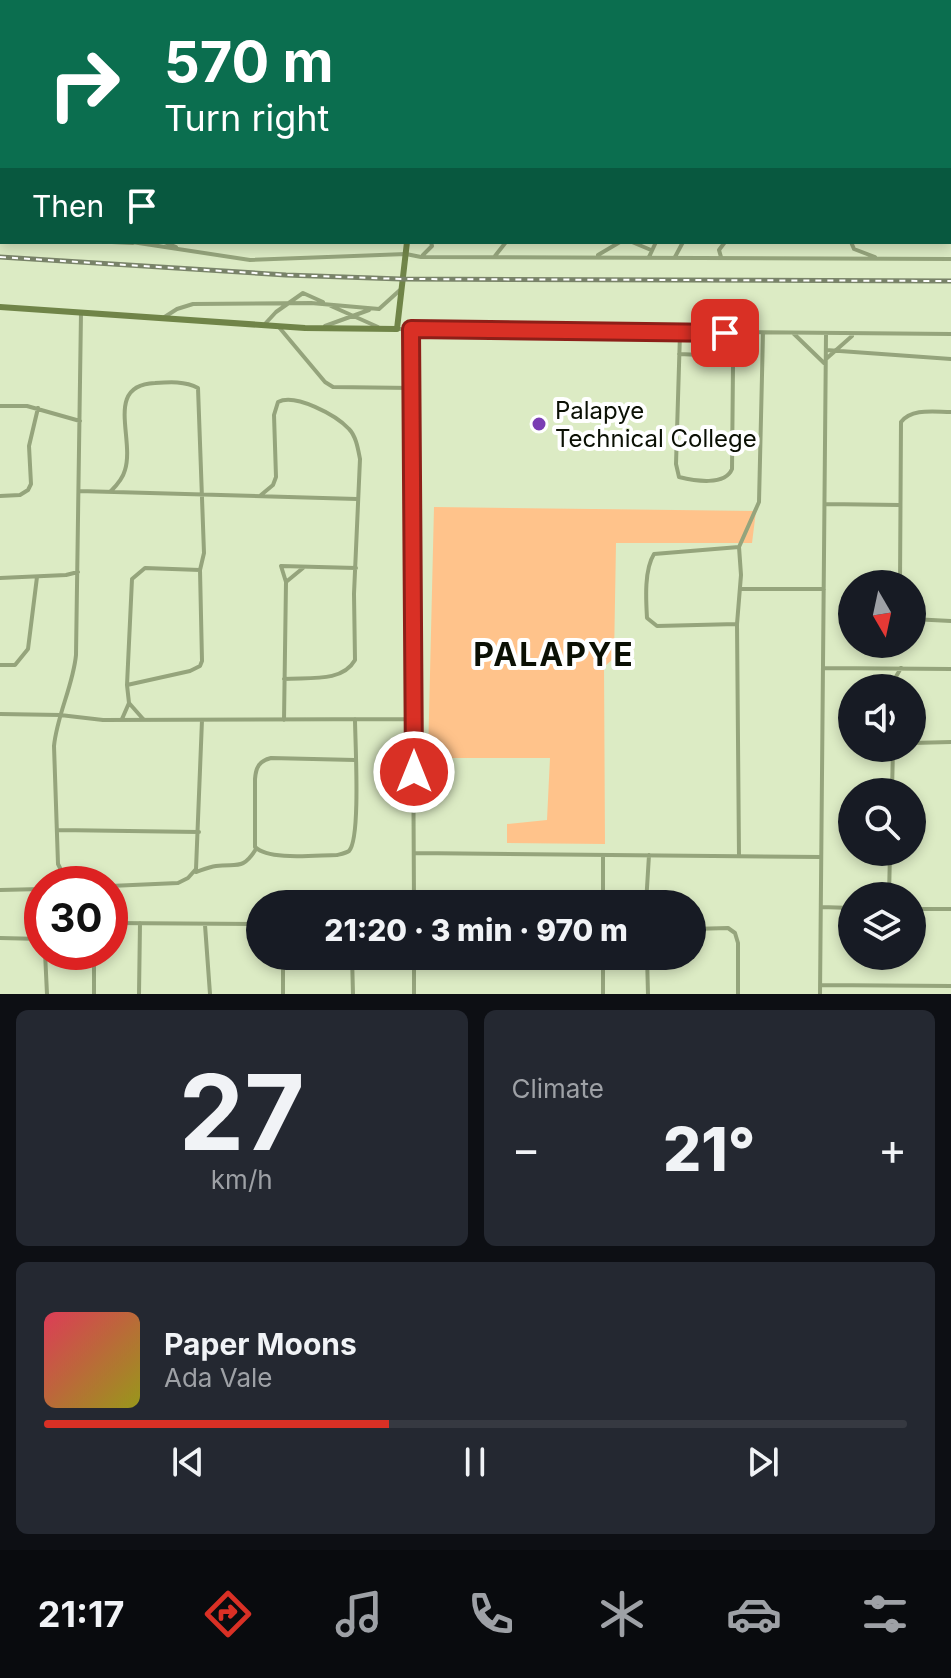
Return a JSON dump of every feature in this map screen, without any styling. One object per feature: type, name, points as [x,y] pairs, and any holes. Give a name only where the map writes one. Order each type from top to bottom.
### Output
[{"type":"street","points":[[144,244],[250,260],[406,254],[421,257],[951,257]]},
{"type":"street","points":[[168,244],[183,251]]},
{"type":"street","points":[[397,329],[407,244]]},
{"type":"street","points":[[421,257],[432,244]]},
{"type":"street","points":[[494,257],[506,244]]},
{"type":"street","points":[[595,257],[617,244]]},
{"type":"street","points":[[637,244],[651,250]]},
{"type":"street","points":[[649,257],[655,244]]},
{"type":"street","points":[[675,257],[682,244]]},
{"type":"street","points":[[721,258],[719,250],[724,244]]},
{"type":"street","points":[[852,244],[854,249],[877,258]]},
{"type":"street","points":[[319,328],[386,306],[400,290]]},
{"type":"street","points":[[264,325],[276,312],[303,293],[381,328]]},
{"type":"street","points":[[161,319],[193,304],[328,304],[369,310]]},
{"type":"street","points":[[0,307],[319,328],[951,334]]},
{"type":"street","points":[[60,866],[54,746],[74,672],[81,313]]},
{"type":"street","points":[[278,326],[325,382],[333,387],[412,388]]},
{"type":"street","points":[[411,329],[414,890]]},
{"type":"street","points":[[679,354],[724,356],[733,366],[732,469],[725,479],[692,480],[679,477],[677,473],[679,354],[680,332]]},
{"type":"street","points":[[739,856],[739,547],[759,502],[763,333]]},
{"type":"street","points":[[793,333],[826,362]]},
{"type":"street","points":[[820,994],[826,334]]},
{"type":"street","points":[[826,362],[833,350],[854,334]]},
{"type":"street","points":[[826,350],[951,359]]},
{"type":"street","points":[[111,491],[122,477],[126,463],[126,398],[138,384],[171,382],[194,385],[199,390],[203,495],[200,666],[127,685]]},
{"type":"street","points":[[261,495],[273,485],[276,477],[274,412],[278,402],[286,398],[318,409],[349,428],[360,459],[355,660],[350,669],[331,676],[284,679]]},
{"type":"street","points":[[0,406],[38,408],[80,421]]},
{"type":"street","points":[[0,496],[20,495],[31,484],[29,446],[38,408]]},
{"type":"street","points":[[900,570],[901,422],[904,417],[914,413],[951,412]]},
{"type":"street","points":[[79,491],[357,499]]},
{"type":"street","points":[[825,504],[899,505]]},
{"type":"street","points":[[737,624],[657,626],[647,618],[647,593],[650,559],[654,554],[739,547]]},
{"type":"street","points":[[284,720],[286,582],[281,566],[356,568]]},
{"type":"street","points":[[121,720],[129,703],[131,589],[135,575],[145,568],[200,570]]},
{"type":"street","points":[[286,582],[303,568]]},
{"type":"street","points":[[0,578],[78,572]]},
{"type":"street","points":[[0,665],[15,665],[28,649],[37,577]]},
{"type":"street","points":[[740,589],[824,589]]},
{"type":"street","points":[[926,620],[951,621]]},
{"type":"street","points":[[823,668],[951,669]]},
{"type":"street","points":[[886,668],[890,674]]},
{"type":"street","points":[[898,674],[902,668]]},
{"type":"street","points":[[129,703],[144,720]]},
{"type":"street","points":[[0,714],[121,720],[414,719]]},
{"type":"street","points":[[355,719],[356,830],[347,852],[276,855],[256,849],[253,844],[253,820],[256,768],[259,763],[271,758],[355,760]]},
{"type":"street","points":[[194,873],[199,832],[202,720]]},
{"type":"street","points":[[926,743],[951,742]]},
{"type":"street","points":[[57,830],[199,832]]},
{"type":"street","points":[[128,885],[178,883],[212,866],[238,866],[251,858],[256,849]]},
{"type":"street","points":[[414,853],[821,857]]},
{"type":"street","points":[[603,855],[603,890]]},
{"type":"street","points":[[647,890],[649,855]]},
{"type":"street","points":[[0,890],[24,889]]},
{"type":"street","points":[[821,907],[838,908]]},
{"type":"street","points":[[926,909],[951,909]]},
{"type":"street","points":[[128,923],[246,924]]},
{"type":"street","points":[[139,994],[140,923]]},
{"type":"street","points":[[205,924],[210,994]]},
{"type":"street","points":[[706,929],[728,928],[735,933],[738,943],[738,994]]},
{"type":"street","points":[[0,938],[24,939]]},
{"type":"street","points":[[46,970],[47,994]]},
{"type":"street","points":[[94,970],[94,994]]},
{"type":"street","points":[[283,970],[283,994]]},
{"type":"street","points":[[352,970],[353,994]]},
{"type":"street","points":[[414,970],[414,994]]},
{"type":"street","points":[[603,970],[603,994]]},
{"type":"street","points":[[647,970],[648,994]]},
{"type":"street","points":[[820,985],[951,986]]},
{"type":"street","points":[[893,985],[893,994]]},
{"type":"shaded area","points":[[434,507],[756,511],[752,543],[616,543],[614,658],[604,667],[605,844],[507,843],[507,824],[547,820],[550,758],[428,758]]},
{"type":"railway","points":[[0,257],[401,279],[951,281]]},
{"type":"place","name":"Palapye Technical College","points":[[539,424]]},
{"type":"district","name":"PALAPYE","points":[[554,654]]},
{"type":"route","points":[[414,772],[411,329],[725,333]]}]
